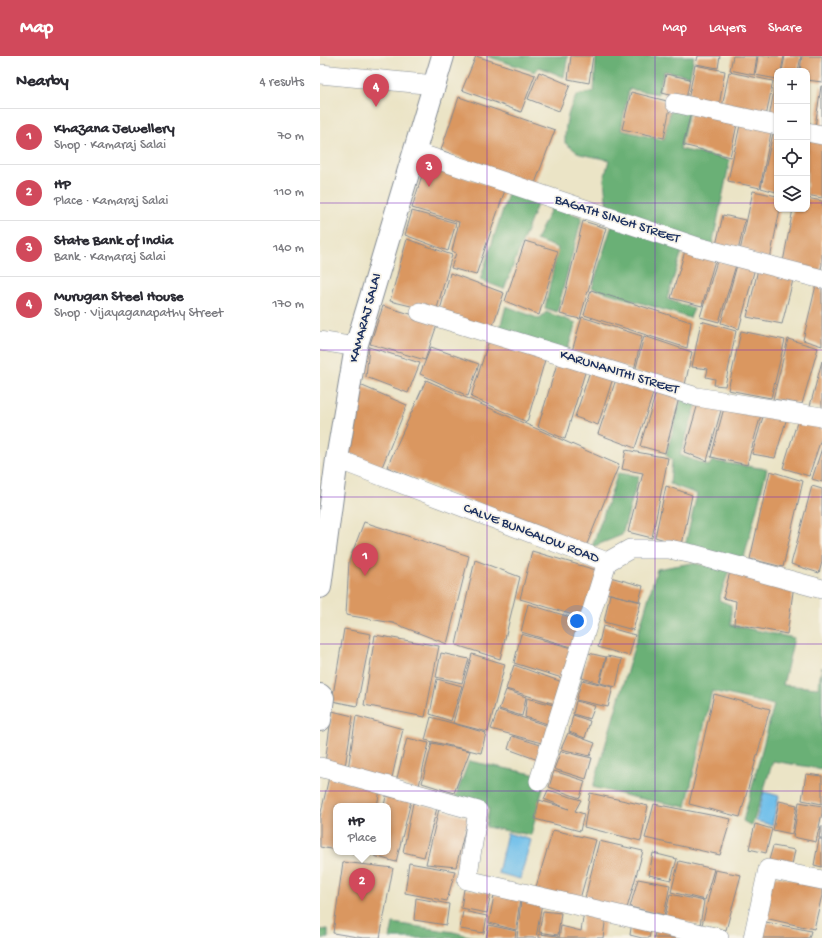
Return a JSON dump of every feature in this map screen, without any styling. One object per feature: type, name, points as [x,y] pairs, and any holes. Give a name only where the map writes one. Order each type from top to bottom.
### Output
[{"type":"main road","name":"KAMARAJ SALAI","points":[[320,587],[337,459],[356,347],[443,56]]},
{"type":"main road","points":[[320,695],[323,698],[320,720]]},
{"type":"street","points":[[320,74],[435,85]]},
{"type":"street","points":[[675,103],[774,124]]},
{"type":"street","points":[[810,133],[822,135]]},
{"type":"street","name":"BAGATH SINGH STREET","points":[[415,152],[698,247],[822,279]]},
{"type":"street","name":"KARUNANITHI STREET","points":[[420,312],[697,397],[822,417]]},
{"type":"street","points":[[320,341],[356,347]]},
{"type":"street","name":"CALVE BUNGALOW ROAD","points":[[337,459],[607,562],[630,549],[669,549],[693,554],[822,589]]},
{"type":"street","points":[[539,781],[607,562]]},
{"type":"street","points":[[320,768],[478,811],[467,880],[719,938]]},
{"type":"street","points":[[753,938],[768,869],[822,880]]},
{"type":"green space","points":[[486,56],[568,56],[564,77],[539,67],[535,72]]},
{"type":"green space","points":[[596,56],[694,56],[690,76],[664,71],[658,94],[629,89],[621,130],[664,140],[672,103],[690,107],[680,149],[730,160],[712,246],[607,210],[604,179],[609,160],[580,154],[565,143],[567,118],[577,95],[594,91]]},
{"type":"green space","points":[[509,191],[538,202],[504,289],[480,280]]},
{"type":"green space","points":[[552,207],[582,217],[557,312],[545,308],[558,248],[536,240]]},
{"type":"green space","points":[[612,225],[683,248],[667,299],[694,309],[690,318],[592,288]]},
{"type":"green space","points":[[506,306],[540,319],[546,312],[576,323],[567,352],[500,328]]},
{"type":"green space","points":[[682,396],[698,400],[680,455],[709,466],[712,461],[767,469],[744,558],[685,546],[697,494],[670,484],[672,460],[666,455]]},
{"type":"green space","points":[[618,473],[639,476],[622,535],[592,547]]},
{"type":"green space","points":[[692,563],[729,570],[719,600],[731,605],[731,625],[794,638],[783,685],[818,688],[822,667],[822,769],[773,761],[752,826],[743,821],[774,705],[712,691],[686,807],[632,797],[593,787],[657,569]]},
{"type":"green space","points":[[469,761],[538,775],[543,788],[531,835],[486,827],[489,808],[454,800]]},
{"type":"green space","points":[[393,923],[453,932],[477,938],[390,938]]},
{"type":"green space","points":[[328,929],[328,938],[320,938],[320,930]]},
{"type":"water","points":[[764,792],[779,796],[772,825],[756,821]]},
{"type":"water","points":[[507,833],[531,840],[520,879],[498,873]]},
{"type":"building","points":[[476,56],[535,75],[521,112],[462,90]]},
{"type":"building","points":[[571,56],[593,56],[589,83],[568,79]]},
{"type":"building","points":[[698,56],[720,56],[718,68],[696,64]]},
{"type":"building","points":[[733,56],[757,56],[754,75],[730,70]]},
{"type":"building","points":[[758,56],[784,56],[782,68],[774,68],[774,78],[755,75]]},
{"type":"building","points":[[785,56],[801,56],[799,68],[783,68]]},
{"type":"building","points":[[802,56],[822,56],[822,82],[810,80],[810,68],[800,68]]},
{"type":"building","points":[[695,65],[725,71],[719,106],[688,100]]},
{"type":"building","points":[[539,72],[570,85],[559,111],[528,99]]},
{"type":"building","points":[[729,72],[773,81],[766,117],[722,107]]},
{"type":"building","points":[[666,74],[690,79],[686,99],[662,93]]},
{"type":"building","points":[[822,86],[822,128],[815,127]]},
{"type":"building","points":[[774,90],[774,119],[769,118]]},
{"type":"building","points":[[631,92],[671,102],[664,138],[622,129]]},
{"type":"building","points":[[459,97],[555,130],[534,186],[441,150]]},
{"type":"building","points":[[692,108],[738,120],[730,157],[683,145]]},
{"type":"building","points":[[741,120],[772,128],[760,188],[728,181]]},
{"type":"building","points":[[774,129],[774,191],[761,188]]},
{"type":"building","points":[[810,138],[822,140],[822,198],[810,196]]},
{"type":"building","points":[[425,165],[505,190],[476,275],[451,268],[456,253],[452,251],[459,222],[412,208]]},
{"type":"building","points":[[753,191],[774,195],[774,212],[779,212],[770,259],[740,251]]},
{"type":"building","points":[[810,199],[822,201],[822,265],[820,272],[783,262],[792,212],[810,212]]},
{"type":"building","points":[[412,211],[456,223],[448,251],[405,235]]},
{"type":"building","points":[[723,215],[745,220],[738,251],[716,245]]},
{"type":"building","points":[[583,221],[606,228],[580,319],[560,314]]},
{"type":"building","points":[[407,239],[452,255],[436,312],[390,301]]},
{"type":"building","points":[[525,241],[558,251],[539,315],[505,301]]},
{"type":"building","points":[[685,251],[715,260],[702,306],[671,298]]},
{"type":"building","points":[[717,261],[736,265],[719,322],[700,317]]},
{"type":"building","points":[[737,265],[755,268],[739,329],[721,323]]},
{"type":"building","points":[[758,269],[794,276],[782,324],[747,317]]},
{"type":"building","points":[[450,273],[504,293],[491,331],[439,314]]},
{"type":"building","points":[[817,281],[822,283],[822,346],[803,340]]},
{"type":"building","points":[[591,290],[691,322],[687,348],[584,315]]},
{"type":"building","points":[[383,306],[438,322],[425,360],[370,344]]},
{"type":"building","points":[[582,317],[642,336],[634,370],[572,351]]},
{"type":"building","points":[[701,321],[736,331],[725,386],[714,385],[715,379],[706,377],[708,369],[692,367]]},
{"type":"building","points":[[741,331],[785,340],[771,398],[728,390]]},
{"type":"building","points":[[644,336],[692,352],[685,385],[635,372]]},
{"type":"building","points":[[490,337],[547,353],[527,422],[471,397]]},
{"type":"building","points":[[788,339],[818,348],[802,404],[773,399]]},
{"type":"building","points":[[369,347],[420,363],[408,393],[366,377]]},
{"type":"building","points":[[431,347],[479,364],[468,396],[420,374]]},
{"type":"building","points":[[559,357],[587,366],[565,439],[538,427]]},
{"type":"building","points":[[822,361],[822,408],[810,406]]},
{"type":"building","points":[[591,368],[614,375],[598,425],[575,417]]},
{"type":"building","points":[[617,376],[655,388],[635,448],[598,434]]},
{"type":"building","points":[[426,380],[619,465],[585,549],[387,467]]},
{"type":"building","points":[[360,385],[407,405],[382,467],[346,452]]},
{"type":"building","points":[[657,389],[680,394],[665,453],[640,446]]},
{"type":"building","points":[[699,400],[723,403],[707,461],[684,452]]},
{"type":"building","points":[[725,404],[762,411],[747,465],[711,457]]},
{"type":"building","points":[[765,410],[788,414],[775,458],[752,454]]},
{"type":"building","points":[[799,416],[822,420],[822,436],[809,476],[783,468]]},
{"type":"building","points":[[822,448],[822,482],[812,479]]},
{"type":"building","points":[[626,450],[668,458],[652,538],[628,532],[643,473],[622,469]]},
{"type":"building","points":[[770,471],[803,481],[783,567],[750,559]]},
{"type":"building","points":[[666,486],[692,495],[682,545],[655,537]]},
{"type":"building","points":[[812,486],[822,489],[822,562],[819,573],[791,564]]},
{"type":"building","points":[[364,522],[469,556],[447,644],[393,623],[346,615],[349,561]]},
{"type":"building","points":[[532,551],[599,571],[583,618],[520,599]]},
{"type":"building","points":[[475,560],[520,577],[500,659],[456,645]]},
{"type":"building","points":[[731,568],[794,585],[787,634],[734,624],[736,601],[723,598]]},
{"type":"building","points":[[610,577],[643,586],[639,601],[606,593]]},
{"type":"building","points":[[610,594],[641,602],[633,630],[604,622]]},
{"type":"building","points":[[528,604],[583,621],[575,648],[521,632]]},
{"type":"building","points":[[603,626],[635,635],[629,656],[598,647]]},
{"type":"building","points":[[344,629],[371,634],[357,706],[332,701]]},
{"type":"building","points":[[521,634],[576,649],[565,679],[514,663]]},
{"type":"building","points":[[375,635],[439,646],[425,717],[364,705]]},
{"type":"building","points":[[441,653],[469,659],[462,683],[436,677]]},
{"type":"building","points":[[588,653],[606,657],[599,683],[582,678]]},
{"type":"building","points":[[472,654],[505,664],[488,732],[453,723]]},
{"type":"building","points":[[607,656],[622,659],[616,687],[600,683]]},
{"type":"building","points":[[514,665],[565,683],[558,705],[506,689]]},
{"type":"building","points":[[437,679],[462,686],[451,721],[430,714]]},
{"type":"building","points":[[582,680],[613,687],[608,707],[576,700]]},
{"type":"building","points":[[506,690],[526,697],[522,716],[499,709]]},
{"type":"building","points":[[714,694],[770,709],[740,817],[689,804]]},
{"type":"building","points":[[527,698],[557,706],[551,725],[525,717]]},
{"type":"building","points":[[576,701],[595,706],[590,719],[573,714]]},
{"type":"building","points":[[498,710],[552,727],[545,744],[491,729]]},
{"type":"building","points":[[332,711],[353,716],[345,767],[325,763]]},
{"type":"building","points":[[573,715],[590,721],[585,738],[569,732]]},
{"type":"building","points":[[356,716],[403,729],[391,782],[348,769]]},
{"type":"building","points":[[431,717],[486,733],[481,753],[425,740]]},
{"type":"building","points":[[568,733],[595,743],[590,756],[561,749]]},
{"type":"building","points":[[512,736],[544,746],[538,760],[508,749]]},
{"type":"building","points":[[407,738],[429,743],[418,790],[396,782]]},
{"type":"building","points":[[432,743],[470,751],[454,793],[422,783]]},
{"type":"building","points":[[561,751],[592,758],[586,779],[554,769]]},
{"type":"building","points":[[554,771],[585,781],[580,798],[549,787]]},
{"type":"building","points":[[806,774],[822,776],[822,804],[802,800]]},
{"type":"building","points":[[329,777],[380,790],[378,803],[333,803],[333,849],[320,847],[320,817]]},
{"type":"building","points":[[548,790],[581,800],[575,811],[584,814],[580,831],[535,819],[539,800],[569,809],[544,799]]},
{"type":"building","points":[[590,793],[648,806],[641,841],[584,827]]},
{"type":"building","points":[[386,796],[411,801],[396,862],[374,856],[391,855],[391,803],[385,803]]},
{"type":"building","points":[[779,801],[797,805],[792,834],[773,830]]},
{"type":"building","points":[[799,802],[822,806],[816,842],[793,837]]},
{"type":"building","points":[[413,803],[437,808],[424,857],[403,852]]},
{"type":"building","points":[[654,804],[731,819],[720,855],[645,838]]},
{"type":"building","points":[[439,809],[468,818],[456,867],[426,864]]},
{"type":"building","points":[[755,824],[772,829],[766,853],[749,849]]},
{"type":"building","points":[[821,826],[822,838],[819,838]]},
{"type":"building","points":[[553,830],[596,840],[580,899],[535,890]]},
{"type":"building","points":[[819,839],[822,839],[822,867],[814,865]]},
{"type":"building","points":[[599,841],[643,851],[626,912],[584,902]]},
{"type":"building","points":[[773,846],[795,850],[792,865],[769,860]]},
{"type":"building","points":[[653,853],[677,859],[671,880],[649,875]]},
{"type":"building","points":[[679,861],[714,869],[705,900],[671,892]]},
{"type":"building","points":[[343,862],[393,868],[380,938],[363,938],[333,933]]},
{"type":"building","points":[[409,863],[455,871],[447,901],[405,893]]},
{"type":"building","points":[[715,870],[741,875],[726,930],[702,925]]},
{"type":"building","points":[[770,875],[822,886],[822,895],[814,929],[760,917]]},
{"type":"building","points":[[638,879],[670,885],[664,915],[630,907]]},
{"type":"building","points":[[464,889],[491,893],[487,913],[461,908]]},
{"type":"building","points":[[670,894],[704,901],[700,925],[665,917]]},
{"type":"building","points":[[494,895],[520,899],[516,930],[489,923]]},
{"type":"building","points":[[416,898],[449,904],[446,925],[414,920]]},
{"type":"building","points":[[521,900],[542,903],[536,938],[517,938]]},
{"type":"building","points":[[463,911],[487,916],[484,933],[460,929]]},
{"type":"building","points":[[543,911],[561,913],[558,935],[539,932]]},
{"type":"building","points":[[584,912],[606,916],[603,938],[559,938],[561,926],[581,931]]},
{"type":"building","points":[[632,921],[652,925],[649,938],[630,935]]},
{"type":"building","points":[[761,921],[811,931],[809,938],[757,938]]},
{"type":"building","points":[[489,925],[516,931],[515,938],[486,938]]},
{"type":"building","points":[[656,926],[682,938],[654,938]]},
{"type":"building","points":[[539,934],[558,936],[558,938],[539,938]]},
{"type":"place","name":"Murugan Steel House","points":[[376,107]]},
{"type":"place","name":"State Bank of India","points":[[429,187]]},
{"type":"place","name":"Khazana Jewellery","points":[[365,576]]},
{"type":"place","name":"HP","points":[[362,901]]}]
